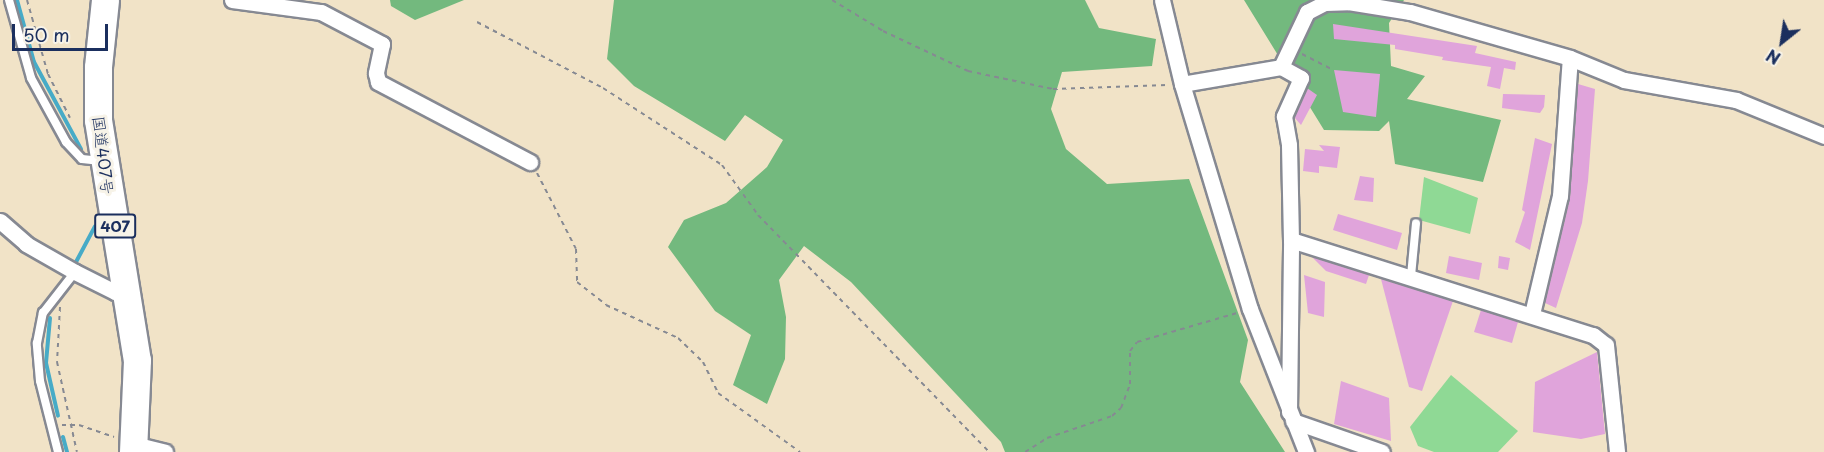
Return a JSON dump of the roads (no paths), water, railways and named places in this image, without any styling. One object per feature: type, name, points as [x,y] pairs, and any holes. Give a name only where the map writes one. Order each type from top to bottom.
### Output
[{"type":"highway","name":"国道407号","points":[[105,0],[97,90],[103,161],[127,292],[136,360],[134,448]]},
{"type":"street","points":[[232,0],[278,3],[321,12],[382,44],[376,73],[378,82],[530,162]]},
{"type":"street","points":[[1162,0],[1182,84],[1250,309],[1306,452]]},
{"type":"street","points":[[1281,67],[1307,12],[1326,1],[1410,12],[1570,58],[1624,80],[1736,100],[1824,136]]},
{"type":"street","points":[[1532,314],[1560,196],[1570,58]]},
{"type":"street","points":[[1182,84],[1281,67],[1301,78],[1284,116],[1289,145],[1291,416]]},
{"type":"street","points":[[0,221],[26,244],[75,272],[115,292],[127,292]]},
{"type":"street","points":[[1291,240],[1593,335],[1606,345],[1617,452]]},
{"type":"street","points":[[1291,416],[1382,452]]},
{"type":"street","points":[[134,448],[165,452]]},
{"type":"lane","points":[[9,0],[31,78],[66,142],[82,159],[103,161]]},
{"type":"lane","points":[[1411,276],[1416,223]]},
{"type":"lane","points":[[58,452],[40,381],[37,343],[43,313],[57,292],[75,272]]},
{"type":"waterway","points":[[17,0],[34,62],[81,149]]},
{"type":"waterway","points":[[76,262],[95,227]]},
{"type":"waterway","points":[[50,318],[46,363],[58,416]]},
{"type":"waterway","points":[[63,437],[67,452]]}]
